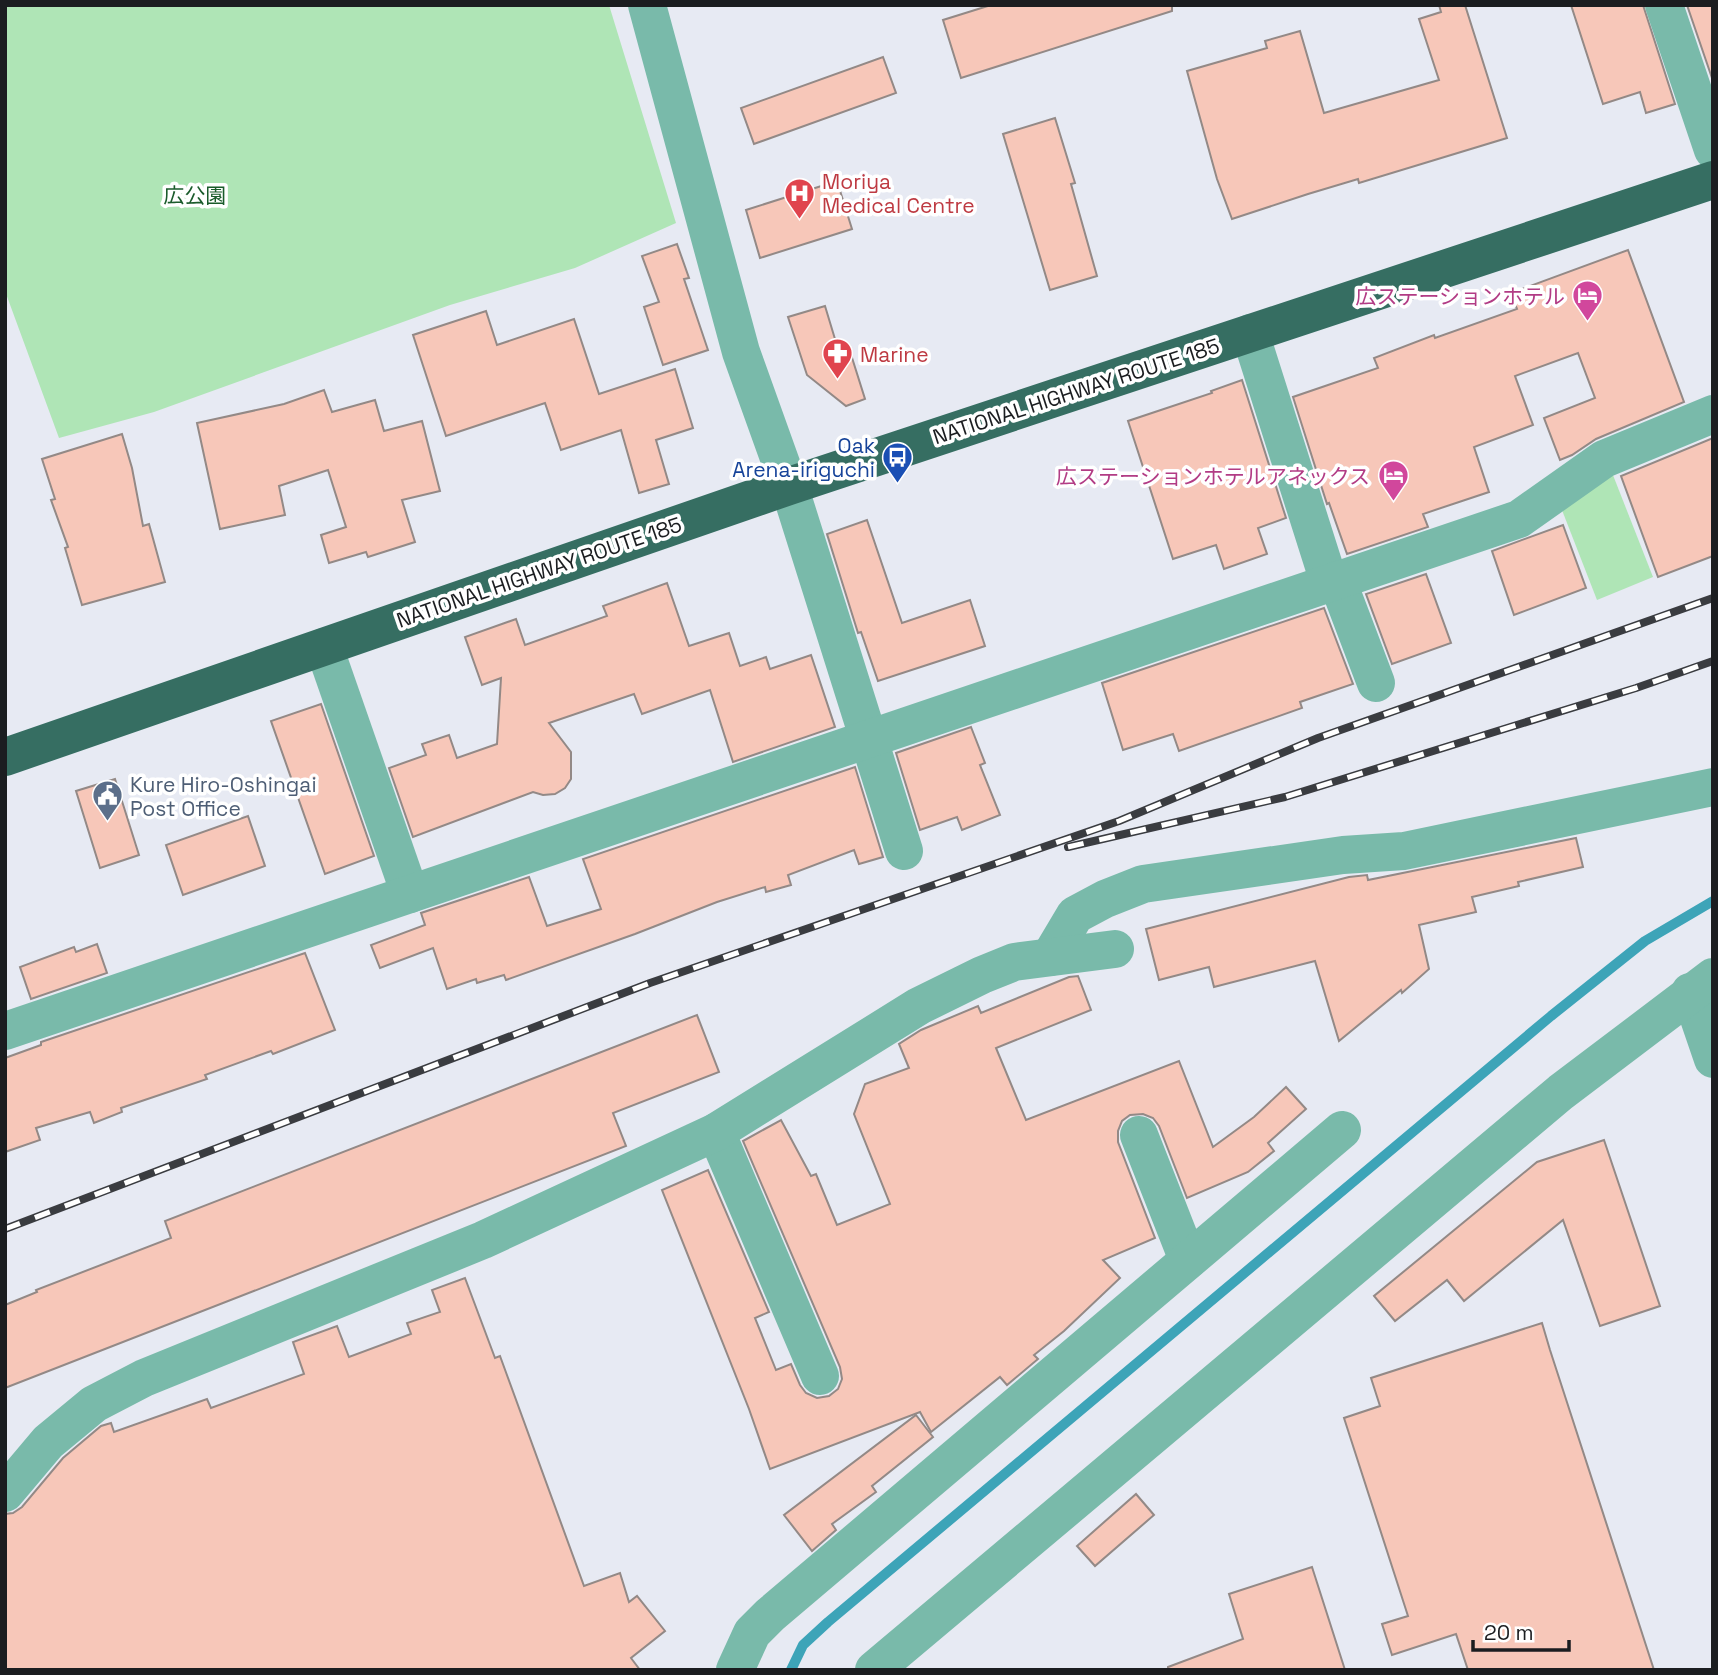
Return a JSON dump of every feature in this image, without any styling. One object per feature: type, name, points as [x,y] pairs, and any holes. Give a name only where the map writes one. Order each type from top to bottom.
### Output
[{"type":"highway","name":"NATIONAL HIGHWAY ROUTE 185","points":[[5,757],[789,486],[1713,180]]},
{"type":"street","points":[[647,5],[741,352],[789,486],[904,851]]},
{"type":"street","points":[[1664,5],[1713,150]]},
{"type":"street","points":[[1250,333],[1333,581],[1376,683]]},
{"type":"street","points":[[5,1031],[1519,519],[1604,460],[1713,414]]},
{"type":"street","points":[[324,647],[410,894]]},
{"type":"street","points":[[1050,957],[1075,915],[1105,899],[1143,884],[1342,855],[1404,851],[1713,787]]},
{"type":"street","points":[[5,1493],[48,1442],[94,1404],[124,1388],[483,1240],[716,1132],[919,1006],[982,975],[1014,962],[1115,949]]},
{"type":"street","points":[[874,1670],[1561,1093],[1702,984],[1713,1059]]},
{"type":"street","points":[[736,1670],[752,1633],[770,1615],[1342,1130]]},
{"type":"street","points":[[716,1132],[820,1376]]},
{"type":"street","points":[[1139,1135],[1188,1260]]},
{"type":"green space","name":"広公園","points":[[5,5],[609,5],[676,223],[575,268],[450,305],[154,412],[59,438],[5,291]]},
{"type":"green space","points":[[1611,470],[1653,577],[1597,600],[1560,505]]},
{"type":"building","points":[[991,5],[1172,5],[1172,11],[961,78],[943,20]]},
{"type":"building","points":[[1439,5],[1465,5],[1507,138],[1359,183],[1358,179],[1232,219],[1217,179],[1187,71],[1267,48],[1265,41],[1300,31],[1324,113],[1439,80],[1419,19],[1441,12]]},
{"type":"building","points":[[1571,5],[1643,5],[1675,104],[1646,113],[1640,92],[1603,104]]},
{"type":"building","points":[[1687,5],[1713,5],[1713,81]]},
{"type":"building","points":[[883,57],[896,93],[754,144],[741,108]]},
{"type":"building","points":[[1055,118],[1075,183],[1071,184],[1097,276],[1050,290],[1003,134]]},
{"type":"building","name":"Moriya Medical Centre","points":[[837,181],[852,229],[760,258],[746,210]]},
{"type":"building","points":[[677,244],[689,278],[684,279],[708,350],[663,365],[644,307],[659,302],[642,256]]},
{"type":"building","points":[[1628,250],[1684,402],[1596,439],[1560,460],[1544,418],[1595,398],[1578,353],[1515,376],[1533,425],[1474,447],[1489,492],[1423,514],[1428,527],[1347,554],[1329,503],[1327,504],[1293,397],[1378,368],[1374,358],[1434,335],[1435,338],[1517,309],[1511,293]]},
{"type":"building","points":[[825,306],[838,349],[848,345],[865,399],[846,406],[807,375],[788,317]]},
{"type":"building","points":[[486,311],[497,345],[574,319],[599,394],[675,369],[693,428],[656,440],[669,484],[639,493],[621,430],[561,450],[545,403],[446,436],[413,335]]},
{"type":"building","points":[[1242,380],[1286,518],[1258,528],[1267,554],[1224,569],[1216,545],[1173,559],[1128,421]]},
{"type":"building","points":[[324,390],[332,412],[375,400],[384,431],[422,421],[440,491],[402,500],[415,542],[368,557],[366,552],[329,563],[321,535],[346,527],[328,470],[279,486],[285,515],[220,529],[197,423],[284,404]]},
{"type":"building","points":[[122,434],[132,468],[143,526],[149,524],[165,582],[82,605],[65,548],[68,547],[51,500],[55,499],[42,459]]},
{"type":"building","points":[[1713,438],[1713,556],[1658,577],[1621,476]]},
{"type":"building","points":[[867,520],[902,623],[970,600],[985,646],[878,681],[861,632],[858,633],[827,534]]},
{"type":"building","points":[[1563,525],[1586,588],[1514,615],[1492,551]]},
{"type":"building","points":[[1426,574],[1451,643],[1392,664],[1366,594]]},
{"type":"building","points":[[667,583],[689,646],[729,633],[740,666],[766,657],[770,669],[811,655],[835,727],[733,762],[710,690],[642,714],[634,694],[549,723],[571,752],[571,779],[565,788],[555,794],[533,792],[413,837],[389,768],[426,755],[422,744],[449,735],[457,758],[497,744],[501,678],[482,685],[465,637],[516,619],[525,645],[607,616],[603,606]]},
{"type":"building","points":[[1324,608],[1353,684],[1300,702],[1302,708],[1179,751],[1173,734],[1123,750],[1102,683]]},
{"type":"building","points":[[321,704],[374,856],[325,874],[271,721]]},
{"type":"building","points":[[971,727],[985,763],[980,765],[1000,815],[962,830],[957,817],[920,830],[896,753]]},
{"type":"building","points":[[855,767],[883,857],[859,864],[854,850],[788,875],[791,885],[766,892],[765,887],[717,902],[506,980],[504,975],[477,983],[476,979],[447,989],[433,948],[380,968],[371,945],[425,925],[421,913],[529,877],[547,926],[601,909],[583,859]]},
{"type":"building","points":[[115,779],[139,855],[100,868],[76,791]]},
{"type":"building","points":[[248,816],[265,866],[183,895],[166,845]]},
{"type":"building","points":[[1576,838],[1583,867],[1518,882],[1519,886],[1472,897],[1476,912],[1419,925],[1429,969],[1339,1041],[1315,961],[1214,987],[1209,967],[1159,980],[1146,929],[1349,877],[1367,875],[1368,880]]},
{"type":"building","points":[[97,944],[107,973],[31,999],[20,967],[74,947],[76,952]]},
{"type":"building","points":[[305,953],[335,1030],[273,1054],[271,1051],[205,1075],[207,1079],[121,1108],[122,1112],[94,1123],[90,1112],[36,1128],[40,1140],[5,1152],[5,1058],[41,1045],[41,1042]]},
{"type":"building","points":[[1078,976],[1091,1010],[996,1048],[1026,1120],[1179,1061],[1213,1147],[1254,1117],[1286,1087],[1306,1109],[1268,1143],[1274,1151],[1248,1172],[1187,1198],[1159,1126],[1153,1118],[1143,1114],[1130,1115],[1122,1121],[1118,1142],[1155,1238],[1103,1260],[1120,1278],[1064,1331],[1034,1355],[1038,1359],[1007,1385],[1000,1377],[931,1432],[920,1412],[770,1469],[662,1190],[708,1170],[769,1312],[755,1318],[776,1370],[791,1364],[806,1393],[817,1398],[829,1396],[838,1389],[842,1379],[840,1367],[743,1141],[781,1120],[811,1176],[816,1174],[837,1225],[890,1204],[854,1114],[865,1084],[909,1068],[899,1044],[921,1030],[978,1006],[981,1013],[1069,977]]},
{"type":"building","points":[[697,1015],[719,1072],[613,1113],[626,1146],[5,1388],[5,1305],[37,1292],[36,1290],[171,1238],[165,1221]]},
{"type":"building","points":[[1604,1140],[1660,1306],[1600,1326],[1563,1220],[1464,1301],[1447,1280],[1395,1321],[1374,1296],[1537,1162]]},
{"type":"building","points":[[465,1278],[495,1358],[500,1356],[584,1586],[620,1573],[629,1602],[637,1596],[665,1631],[631,1658],[640,1670],[5,1670],[5,1514],[13,1513],[22,1507],[63,1458],[101,1426],[111,1423],[114,1432],[207,1399],[211,1408],[304,1374],[293,1342],[337,1326],[349,1357],[411,1334],[407,1323],[440,1312],[432,1290]]},
{"type":"building","points":[[1542,1323],[1654,1670],[1468,1670],[1456,1634],[1392,1655],[1382,1624],[1408,1616],[1344,1418],[1380,1406],[1371,1378]]},
{"type":"building","points":[[916,1415],[933,1437],[872,1486],[876,1492],[832,1524],[836,1530],[812,1551],[784,1515]]},
{"type":"building","points":[[1136,1494],[1154,1515],[1095,1566],[1077,1546]]},
{"type":"building","points":[[1312,1567],[1345,1670],[1168,1670],[1168,1667],[1243,1639],[1229,1594]]},
{"type":"waterway","points":[[791,1670],[803,1645],[828,1622],[1551,1016],[1645,941],[1713,901]]},
{"type":"railway","points":[[5,1229],[650,983],[1119,821],[1318,738],[1713,598]]},
{"type":"railway","points":[[1068,847],[1285,797],[1636,688],[1713,661]]},
{"type":"place","name":"Moriya Medical Centre","points":[[799,220]]},
{"type":"place","name":"広ステーションホテル","points":[[1588,323]]},
{"type":"place","name":"Marine","points":[[837,381]]},
{"type":"place","name":"Oak Arena-iriguchi","points":[[898,484]]},
{"type":"place","name":"広ステーションホテルアネックス","points":[[1393,503]]},
{"type":"place","name":"Kure Hiro-Oshingai Post Office","points":[[107,823]]}]
